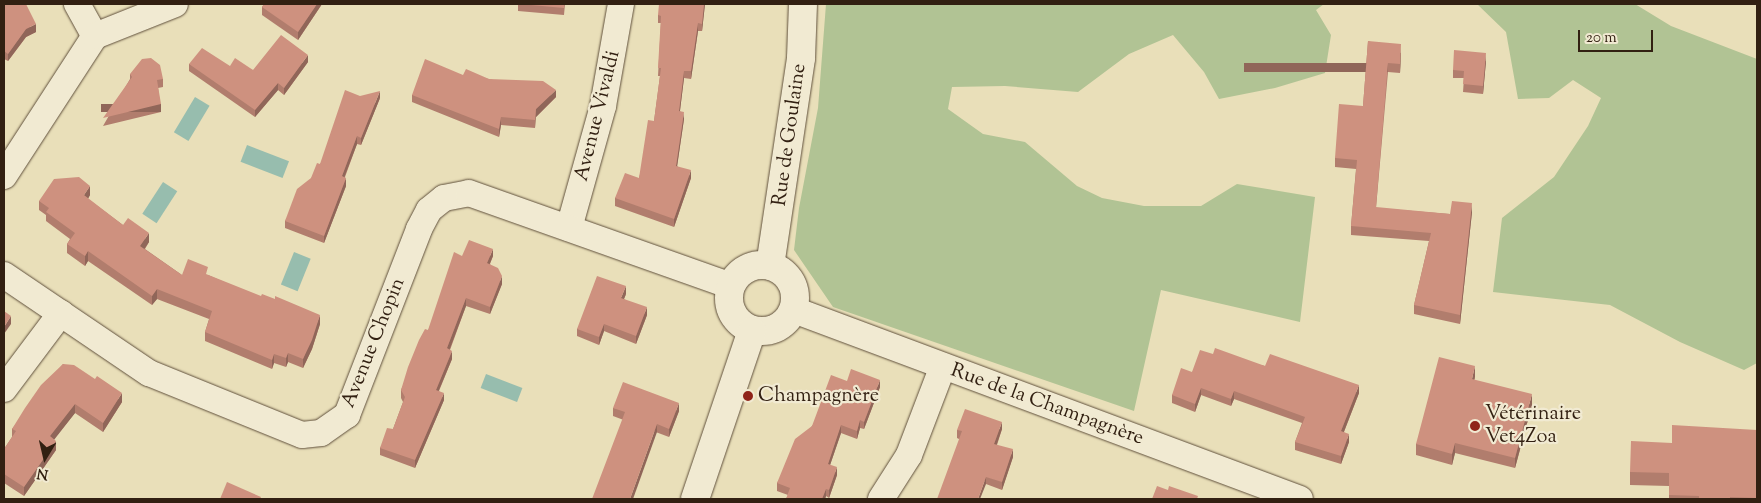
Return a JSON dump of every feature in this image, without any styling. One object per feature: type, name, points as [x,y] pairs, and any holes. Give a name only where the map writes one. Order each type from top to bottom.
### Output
[{"type":"street","points":[[77,4],[95,36]]},
{"type":"street","points":[[4,176],[95,36],[175,4]]},
{"type":"street","name":"Avenue Vivaldi","points":[[569,228],[603,106],[621,4]]},
{"type":"street","name":"Rue de Goulaine","points":[[770,266],[801,58],[803,4]]},
{"type":"street","name":"Avenue Chopin","points":[[4,275],[149,373],[302,435],[321,433],[347,415],[419,229],[436,204],[444,198],[469,193],[731,286]]},
{"type":"street","points":[[761,265],[770,266],[781,270],[792,283],[796,299],[794,310],[777,328],[752,331],[743,326],[730,308],[731,286],[743,271],[761,265]]},
{"type":"street","name":"Rue de la Champagnère","points":[[794,310],[943,366],[1256,492],[1300,499]]},
{"type":"street","points":[[4,389],[61,313]]},
{"type":"street","points":[[695,499],[752,331]]},
{"type":"street","points":[[881,499],[909,455],[943,366]]},
{"type":"shaded area","points":[[826,4],[1324,4],[1316,10],[1331,35],[1325,73],[1275,88],[1219,99],[1204,72],[1173,35],[1129,54],[1078,92],[1005,86],[952,87],[948,109],[983,134],[1025,142],[1077,186],[1102,198],[1144,206],[1201,206],[1237,184],[1315,197],[1300,322],[1161,290],[1134,411],[833,307],[794,250],[799,208],[818,108]]},
{"type":"shaded area","points":[[1477,4],[1635,4],[1671,26],[1757,59],[1757,363],[1744,370],[1680,342],[1610,305],[1493,292],[1502,218],[1554,177],[1588,126],[1601,98],[1573,80],[1549,98],[1518,99],[1506,32]]},
{"type":"shaded area","points":[[195,97],[210,106],[188,141],[174,132]]},
{"type":"shaded area","points":[[247,145],[289,161],[283,178],[241,162]]},
{"type":"shaded area","points":[[163,182],[177,191],[157,223],[142,214]]},
{"type":"shaded area","points":[[294,252],[311,259],[298,291],[281,284]]},
{"type":"shaded area","points":[[486,374],[522,388],[517,402],[481,388]]},
{"type":"building","points":[[4,4],[26,4],[36,24],[26,29],[8,54],[4,51]]},
{"type":"building","points":[[264,4],[317,4],[298,32],[262,7]]},
{"type":"building","points":[[520,4],[564,4],[564,8]]},
{"type":"building","points":[[659,4],[704,4],[702,24],[698,23],[691,71],[684,71],[679,111],[684,112],[676,166],[691,170],[674,219],[615,198],[625,173],[639,178],[648,120],[654,121],[661,68],[658,68],[661,16],[658,15]]},
{"type":"building","points":[[281,35],[308,55],[284,88],[278,83],[255,110],[189,64],[202,48],[230,66],[235,58],[253,70]]},
{"type":"building","points":[[1368,41],[1401,44],[1400,64],[1388,63],[1376,207],[1450,214],[1452,201],[1472,203],[1460,315],[1414,305],[1431,233],[1351,226],[1357,160],[1335,158],[1339,104],[1363,106]]},
{"type":"building","points":[[1454,50],[1486,53],[1483,86],[1463,84],[1464,71],[1453,70]]},
{"type":"building","points":[[151,58],[160,65],[163,79],[157,80],[161,104],[103,118],[132,77],[130,74],[142,59]]},
{"type":"building","points":[[425,59],[463,75],[466,69],[489,79],[543,81],[556,90],[536,109],[535,120],[501,117],[499,129],[412,95]]},
{"type":"building","points":[[345,90],[360,96],[380,91],[361,138],[357,136],[342,176],[346,178],[324,236],[285,221],[297,189],[311,178],[317,163],[320,164]]},
{"type":"building","points":[[79,177],[90,186],[84,195],[123,225],[128,218],[149,233],[140,246],[182,275],[188,259],[208,267],[206,274],[261,296],[262,294],[275,299],[275,296],[320,315],[312,340],[303,359],[288,353],[286,358],[274,354],[272,360],[205,332],[212,311],[157,289],[152,296],[88,251],[85,256],[67,244],[75,233],[46,212],[49,208],[39,201],[54,179]]},
{"type":"building","points":[[469,240],[493,249],[487,263],[498,268],[502,276],[490,307],[466,298],[447,348],[452,351],[436,390],[444,393],[415,460],[380,448],[387,428],[393,429],[405,397],[401,390],[408,367],[419,340],[425,329],[428,330],[454,252],[462,256]]},
{"type":"building","points":[[597,276],[626,286],[621,298],[647,307],[636,336],[604,324],[599,337],[577,329]]},
{"type":"building","points":[[4,311],[11,316],[4,327]]},
{"type":"building","points":[[1215,348],[1265,366],[1270,354],[1359,385],[1341,431],[1349,434],[1341,456],[1295,442],[1305,417],[1234,391],[1231,399],[1201,388],[1195,404],[1172,395],[1181,368],[1192,372],[1200,350],[1213,354]]},
{"type":"building","name":"Vétérinaire Vet4Zoa","points":[[1439,357],[1475,366],[1472,379],[1532,394],[1515,458],[1455,443],[1452,454],[1416,444]]},
{"type":"building","points":[[63,364],[74,365],[95,379],[97,376],[122,393],[103,423],[75,404],[50,436],[56,441],[24,487],[4,474],[4,449],[16,431],[12,429],[25,408],[41,385]]},
{"type":"building","points":[[851,369],[880,380],[864,422],[860,420],[857,431],[841,425],[828,464],[837,467],[829,490],[826,489],[822,499],[786,499],[790,488],[777,483],[795,439],[812,426],[831,375],[847,381]]},
{"type":"building","points":[[623,382],[679,403],[669,429],[657,424],[630,499],[592,499],[625,412],[613,408]]},
{"type":"building","points":[[965,409],[1002,422],[994,444],[1013,449],[1002,482],[986,477],[978,499],[937,499],[962,431],[957,430]]},
{"type":"building","points":[[1672,425],[1757,430],[1757,498],[1699,499],[1699,496],[1669,495],[1669,473],[1630,472],[1631,441],[1672,443]]},
{"type":"building","points":[[227,482],[261,497],[260,499],[220,499]]},
{"type":"building","points":[[1157,486],[1168,490],[1169,486],[1198,496],[1197,499],[1152,499]]},
{"type":"place","name":"Champagnère","points":[[748,396]]},
{"type":"place","name":"Vétérinaire Vet4Zoa","points":[[1475,426]]}]
